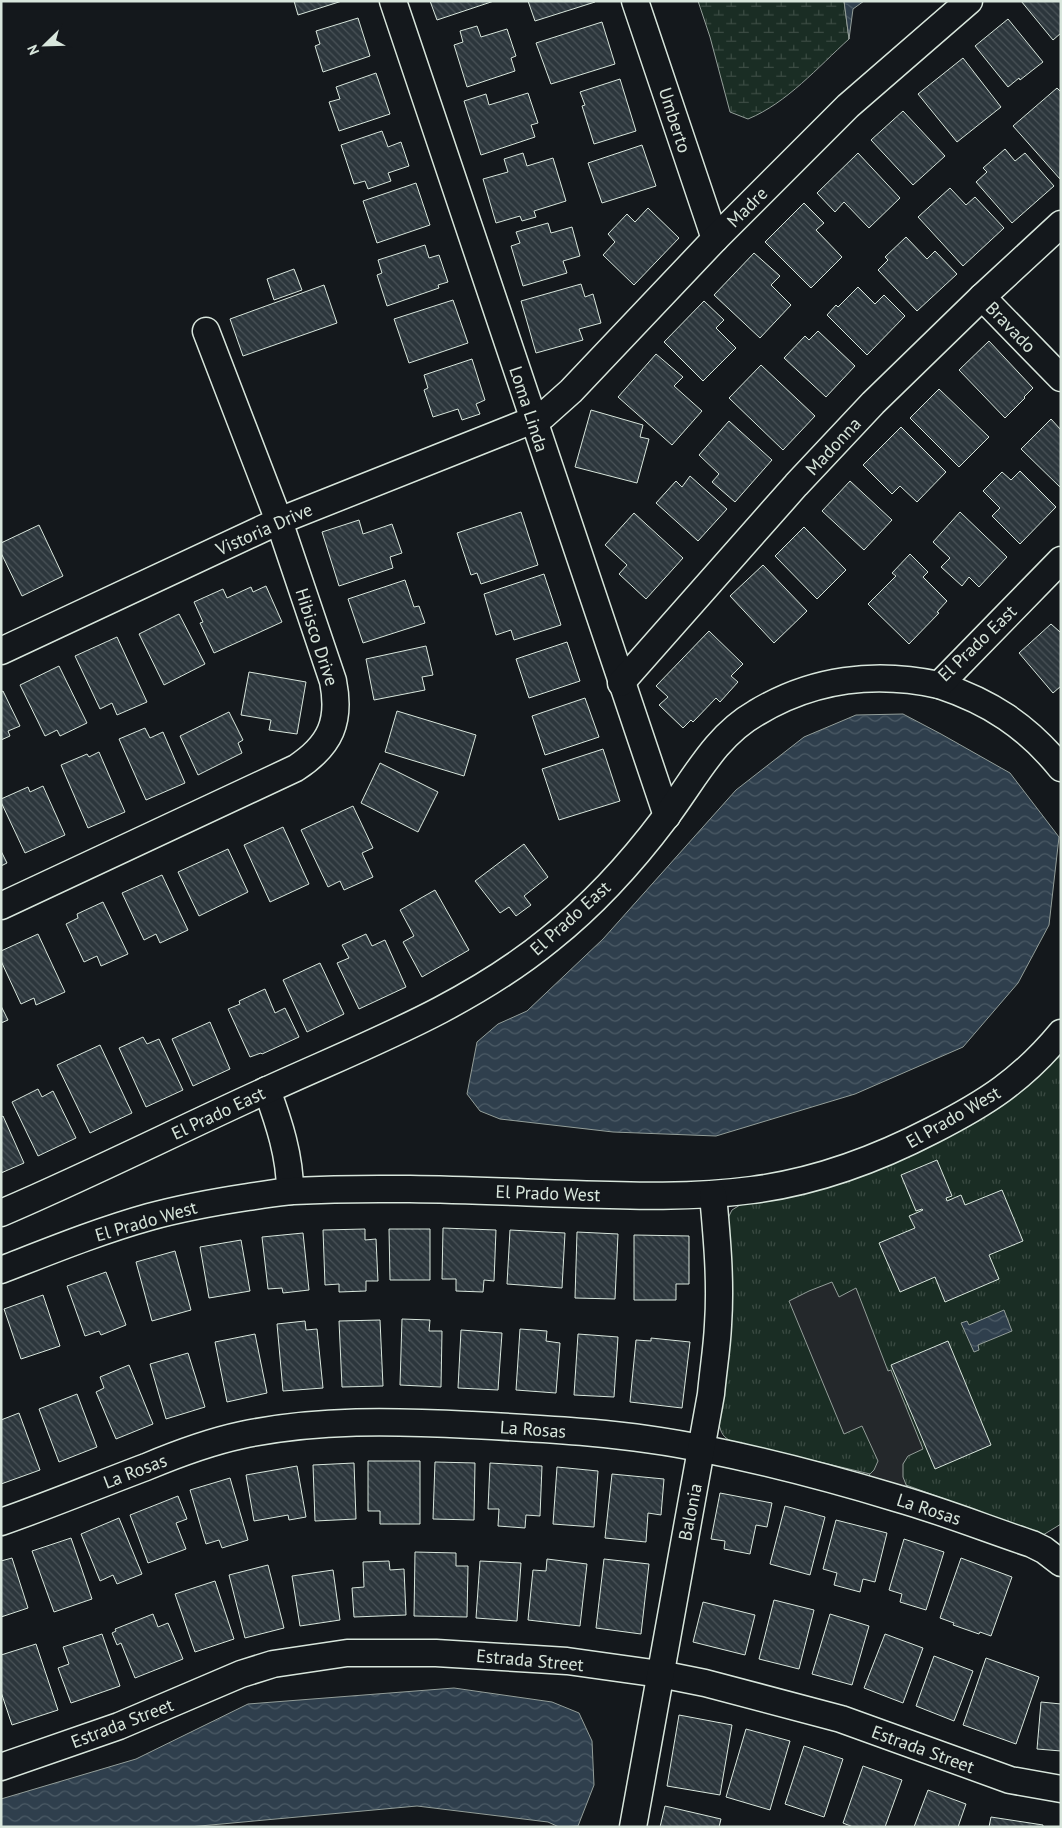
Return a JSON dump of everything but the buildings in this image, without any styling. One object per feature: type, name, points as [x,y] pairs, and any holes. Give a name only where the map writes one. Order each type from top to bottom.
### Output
[{"type":"street","name":"Loma Linda","points":[[393,1],[667,816]]},
{"type":"street","name":"Umberto","points":[[635,1],[715,239]]},
{"type":"street","name":"Madre","points":[[533,420],[543,416],[561,402],[715,239],[848,106],[969,1]]},
{"type":"street","name":"Madonna","points":[[621,683],[796,485],[872,403],[1061,224]]},
{"type":"street","name":"Bravado","points":[[982,297],[1061,378]]},
{"type":"street","name":"Hibisco Drive","points":[[1,906],[296,768],[317,752],[326,741],[335,720],[336,708],[333,681],[279,521],[206,331]]},
{"type":"street","name":"Vistoria Drive","points":[[1,651],[279,521],[533,420]]},
{"type":"street","name":"El Prado East","points":[[1,1213],[402,1030],[478,989],[514,966],[589,906],[628,864],[667,816],[721,740],[733,728],[777,701],[823,684],[849,680],[891,678],[939,685],[1061,560]]},
{"type":"street","points":[[939,685],[976,700],[1009,719],[1037,740],[1061,768]]},
{"type":"street","name":"El Prado West","points":[[1,1270],[104,1231],[148,1217],[211,1203],[290,1192],[408,1189],[653,1196],[713,1195],[756,1190],[835,1171],[898,1148],[988,1100],[1020,1077],[1061,1033]]},
{"type":"street","points":[[267,1090],[288,1156],[290,1192]]},
{"type":"street","name":"Balonia","points":[[633,1827],[711,1394],[718,1326],[719,1276],[713,1195]]},
{"type":"street","name":"La Rosas","points":[[1,1522],[208,1444],[242,1435],[319,1424],[359,1422],[450,1424],[540,1428],[702,1448],[795,1470],[898,1498],[1032,1544],[1044,1550],[1061,1563]]},
{"type":"street","name":"Estrada Street","points":[[1,1767],[120,1726],[241,1674],[274,1664],[347,1653],[436,1653],[567,1661],[660,1674],[772,1700],[842,1719],[1010,1780],[1061,1789]]},
{"type":"green space","points":[[698,1],[844,1],[849,39],[789,94],[776,104],[748,119],[730,112],[710,37]]},
{"type":"green space","points":[[1061,1053],[1061,1524],[1043,1535],[887,1478],[731,1441],[726,1438],[719,1424],[727,1367],[727,1220],[732,1210],[740,1205],[792,1194]]},
{"type":"shaded area","points":[[832,1282],[839,1297],[856,1288],[888,1371],[891,1370],[923,1449],[908,1456],[903,1464],[903,1477],[907,1487],[868,1476],[874,1470],[878,1461],[862,1426],[844,1434],[789,1301]]},
{"type":"water","points":[[844,1],[864,1],[853,9],[849,39]]},
{"type":"water","points":[[903,714],[1010,773],[1059,837],[1049,925],[1018,983],[963,1047],[855,1094],[716,1136],[613,1132],[500,1119],[480,1111],[467,1094],[477,1042],[498,1024],[527,1011],[603,939],[736,790],[804,737],[856,715]]},
{"type":"water","points":[[1004,1310],[1012,1331],[978,1345],[979,1350],[974,1352],[961,1323],[967,1321],[969,1325]]},
{"type":"water","points":[[454,1688],[552,1702],[579,1713],[592,1741],[594,1785],[578,1826],[559,1827],[548,1822],[417,1806],[189,1827],[1,1827],[1,1799],[136,1759],[248,1704]]}]
